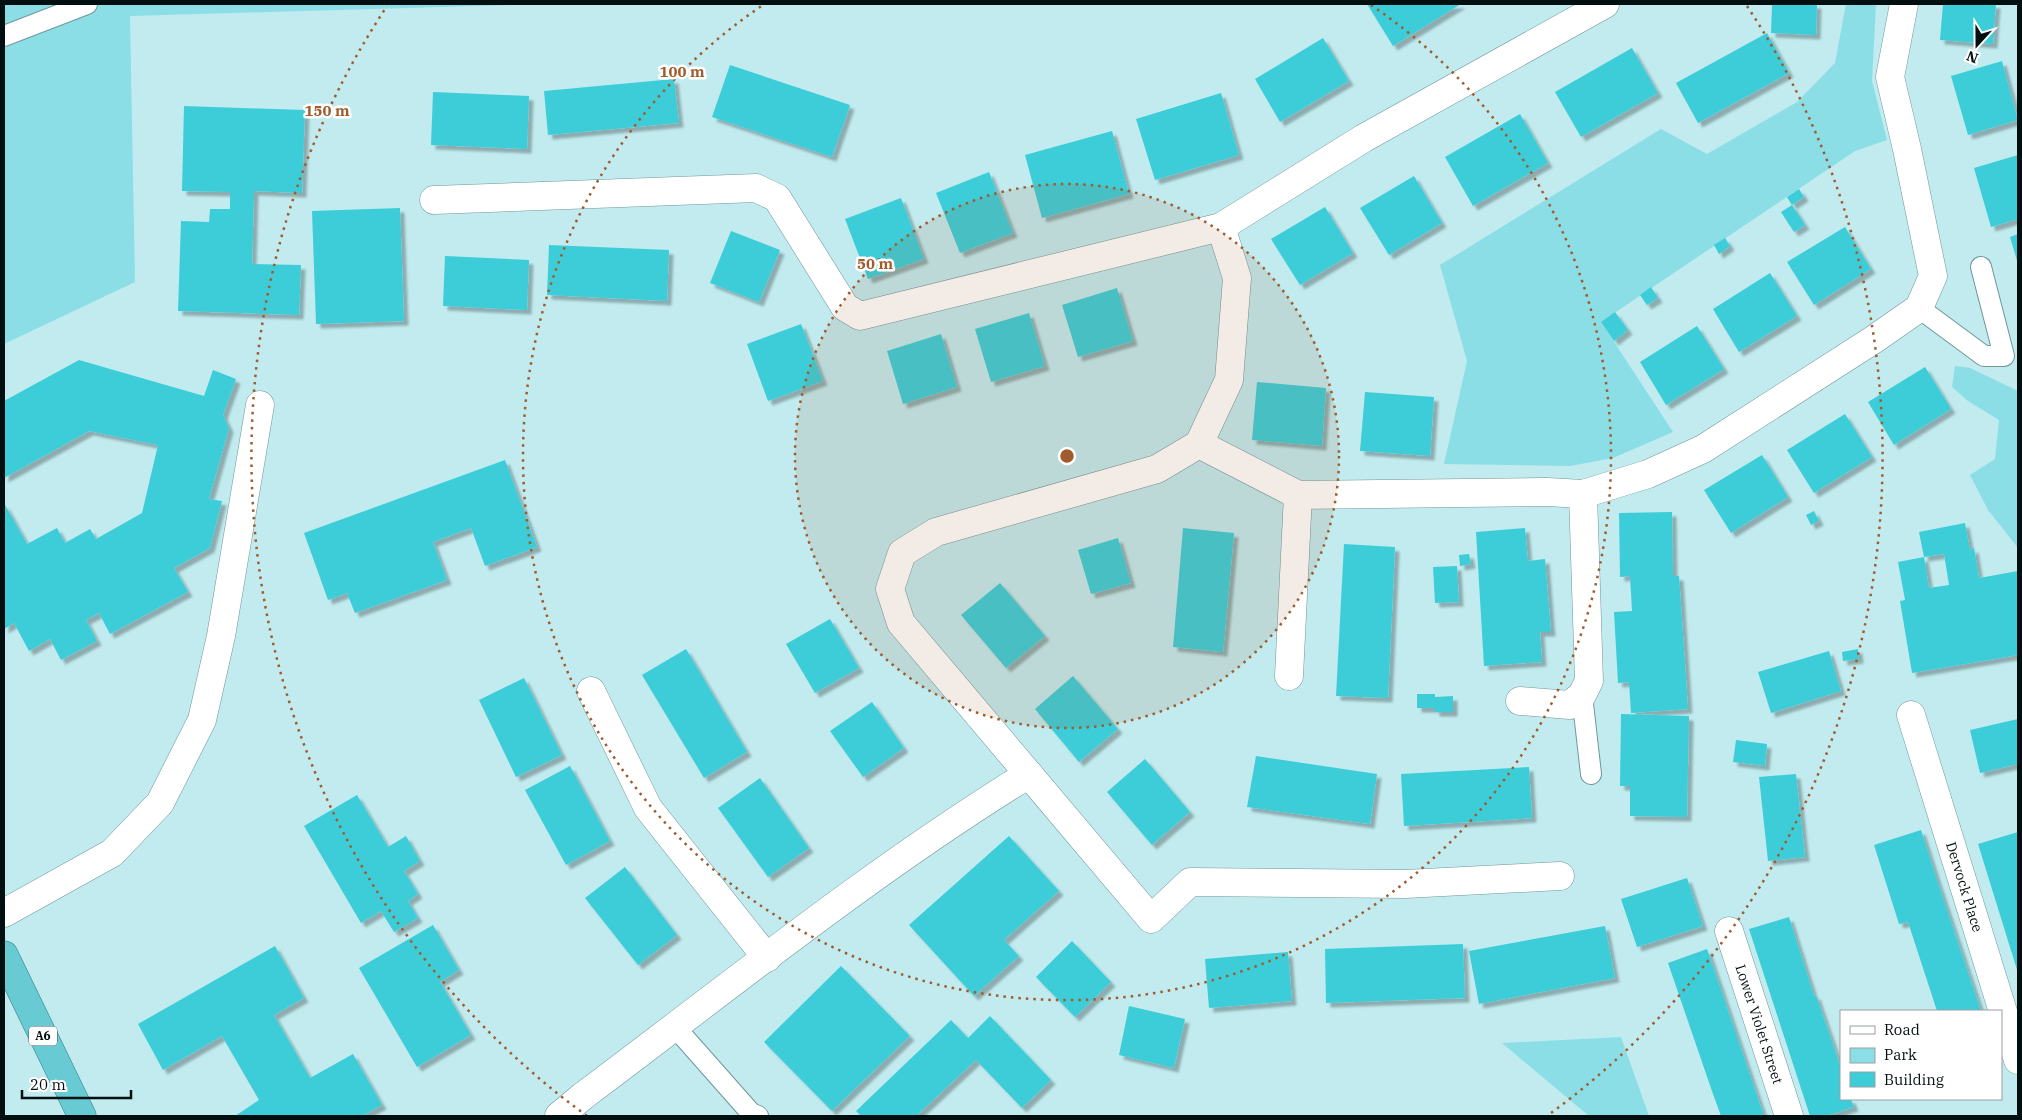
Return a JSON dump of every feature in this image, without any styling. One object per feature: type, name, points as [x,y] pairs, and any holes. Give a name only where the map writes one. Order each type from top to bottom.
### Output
[{"type":"highway","name":"A6","points":[[4,955],[82,1116]]},
{"type":"street","points":[[434,200],[756,188],[778,198],[844,307],[860,316],[1221,226],[1364,138],[1605,4]]},
{"type":"street","points":[[1199,444],[1298,496],[1547,492],[1583,494],[1648,474],[1703,449],[1873,340],[1919,308],[1933,276],[1890,77],[1904,4]]},
{"type":"street","points":[[1221,226],[1237,278],[1229,380],[1199,444],[1157,470],[936,532],[902,553],[890,589],[901,623],[1151,919],[1190,882],[1405,884],[1560,876]]},
{"type":"street","points":[[4,913],[112,853],[160,803],[202,720],[222,636],[260,405]]},
{"type":"street","points":[[1520,701],[1570,704],[1582,695],[1588,681],[1583,494]]},
{"type":"street","points":[[1288,676],[1298,496]]},
{"type":"street","points":[[591,691],[648,808],[767,958]]},
{"type":"street","name":"Dervock Place","points":[[1911,715],[2018,1060]]},
{"type":"street","points":[[559,1116],[904,855],[1029,774]]},
{"type":"street","name":"Lower Violet Street","points":[[1729,931],[1789,1116]]},
{"type":"lane","points":[[4,36],[87,4]]},
{"type":"lane","points":[[1919,308],[1984,356],[2004,356],[1981,267]]},
{"type":"lane","points":[[1582,695],[1590,774]]},
{"type":"lane","points":[[675,1027],[751,1113],[758,1116]]},
{"type":"green space","points":[[4,4],[541,4],[130,16],[135,282],[4,344]]},
{"type":"green space","points":[[1846,4],[1876,4],[1872,81],[1887,140],[1855,151],[1601,322],[1673,432],[1613,458],[1570,466],[1444,464],[1467,361],[1440,265],[1661,129],[1707,154],[1797,102],[1835,63]]},
{"type":"green space","points":[[1955,366],[1970,368],[2018,391],[2018,548],[1988,510],[1970,475],[1995,459],[1999,420],[1968,401],[1952,387]]},
{"type":"green space","points":[[1621,1037],[1649,1116],[1589,1116],[1502,1043]]},
{"type":"building","points":[[1367,4],[1461,4],[1393,46]]},
{"type":"building","points":[[1772,4],[1817,4],[1816,35],[1771,33]]},
{"type":"building","points":[[1943,4],[1996,4],[1993,44],[1940,40]]},
{"type":"building","points":[[1767,33],[1789,73],[1698,123],[1676,83]]},
{"type":"building","points":[[1323,38],[1349,81],[1280,122],[1255,79]]},
{"type":"building","points":[[1632,48],[1658,93],[1581,137],[1555,92]]},
{"type":"building","points":[[2002,61],[2018,120],[1968,135],[1951,76]]},
{"type":"building","points":[[730,65],[850,105],[832,157],[712,117]]},
{"type":"building","points":[[674,79],[679,123],[548,135],[544,91]]},
{"type":"building","points":[[433,92],[529,96],[527,149],[431,145]]},
{"type":"building","points":[[1221,93],[1239,155],[1155,180],[1136,119]]},
{"type":"building","points":[[184,106],[305,110],[302,193],[254,191],[252,264],[301,265],[299,315],[178,311],[181,221],[209,222],[210,209],[230,209],[230,192],[182,191]]},
{"type":"building","points":[[1520,114],[1548,163],[1473,206],[1445,157]]},
{"type":"building","points":[[1112,131],[1129,194],[1042,218],[1025,155]]},
{"type":"building","points":[[2018,155],[2018,219],[1991,227],[1974,168]]},
{"type":"building","points":[[989,172],[1013,233],[960,253],[936,193]]},
{"type":"building","points":[[1414,176],[1442,223],[1389,255],[1360,208]]},
{"type":"building","points":[[1799,189],[1804,197],[1792,205],[1787,197]]},
{"type":"building","points":[[901,198],[924,259],[868,279],[845,219]]},
{"type":"building","points":[[1792,205],[1805,225],[1794,232],[1781,212]]},
{"type":"building","points":[[1325,207],[1353,253],[1300,285],[1271,239]]},
{"type":"building","points":[[400,208],[404,321],[316,324],[312,211]]},
{"type":"building","points":[[1845,227],[1871,269],[1814,305],[1787,262]]},
{"type":"building","points":[[731,231],[780,250],[759,302],[710,283]]},
{"type":"building","points":[[2018,234],[2018,264],[2010,237]]},
{"type":"building","points":[[1725,238],[1730,246],[1719,254],[1714,245]]},
{"type":"building","points":[[549,245],[669,250],[667,301],[547,295]]},
{"type":"building","points":[[445,256],[529,260],[527,310],[443,306]]},
{"type":"building","points":[[1770,273],[1797,316],[1739,352],[1713,309]]},
{"type":"building","points":[[1651,287],[1658,298],[1647,305],[1640,295]]},
{"type":"building","points":[[1117,288],[1133,341],[1078,357],[1062,305]]},
{"type":"building","points":[[1615,312],[1628,330],[1614,341],[1601,322]]},
{"type":"building","points":[[1029,313],[1045,366],[991,382],[975,329]]},
{"type":"building","points":[[801,324],[823,381],[768,401],[747,344]]},
{"type":"building","points":[[1697,326],[1724,369],[1666,405],[1640,362]]},
{"type":"building","points":[[941,334],[957,387],[903,404],[887,351]]},
{"type":"building","points":[[79,360],[204,396],[213,370],[236,379],[223,415],[229,428],[209,499],[222,501],[210,548],[174,568],[188,592],[110,634],[99,613],[86,620],[97,641],[61,660],[50,639],[29,651],[14,623],[4,629],[4,503],[27,544],[57,528],[65,543],[90,529],[96,539],[142,513],[158,445],[89,431],[4,478],[4,401]]},
{"type":"building","points":[[1925,367],[1951,409],[1894,445],[1868,402]]},
{"type":"building","points":[[1257,382],[1326,388],[1322,446],[1252,440]]},
{"type":"building","points":[[1365,392],[1434,397],[1430,456],[1360,451]]},
{"type":"building","points":[[1845,414],[1872,457],[1814,493],[1787,450]]},
{"type":"building","points":[[1762,455],[1788,497],[1731,533],[1704,490]]},
{"type":"building","points":[[505,460],[537,547],[485,566],[471,528],[433,542],[447,580],[355,613],[347,593],[328,600],[304,533]]},
{"type":"building","points":[[1814,511],[1819,521],[1811,525],[1806,515]]},
{"type":"building","points":[[1672,512],[1673,576],[1679,576],[1688,709],[1631,713],[1629,682],[1618,683],[1614,612],[1632,611],[1630,576],[1620,577],[1619,513]]},
{"type":"building","points":[[1965,523],[1970,550],[1974,548],[1979,578],[2018,571],[2018,655],[1912,673],[1900,601],[1905,600],[1898,562],[1924,557],[1919,532]],"holes":[[[1944,554],[1949,585],[1929,588],[1924,557]]]},
{"type":"building","points":[[1183,528],[1234,533],[1223,652],[1173,647]]},
{"type":"building","points":[[1525,528],[1528,561],[1545,559],[1551,632],[1540,632],[1542,662],[1484,666],[1476,532]]},
{"type":"building","points":[[1118,538],[1131,583],[1091,594],[1078,550]]},
{"type":"building","points":[[1344,544],[1395,547],[1388,698],[1336,696]]},
{"type":"building","points":[[1469,554],[1471,564],[1460,566],[1459,555]]},
{"type":"building","points":[[1457,566],[1459,602],[1435,603],[1433,567]]},
{"type":"building","points":[[1000,583],[1045,636],[1006,668],[961,615]]},
{"type":"building","points":[[830,619],[859,668],[815,693],[786,644]]},
{"type":"building","points":[[686,649],[747,752],[704,778],[642,675]]},
{"type":"building","points":[[1858,649],[1859,659],[1843,661],[1842,652]]},
{"type":"building","points":[[1829,651],[1841,691],[1771,713],[1758,672]]},
{"type":"building","points":[[1073,676],[1118,729],[1079,762],[1035,709]]},
{"type":"building","points":[[524,678],[562,755],[516,777],[479,700]]},
{"type":"building","points":[[1417,694],[1435,694],[1435,697],[1453,696],[1453,712],[1435,712],[1435,708],[1417,708]]},
{"type":"building","points":[[872,702],[904,748],[863,777],[830,731]]},
{"type":"building","points":[[1621,714],[1689,716],[1687,817],[1630,816],[1630,786],[1620,786]]},
{"type":"building","points":[[2018,719],[2018,764],[1980,773],[1970,730]]},
{"type":"building","points":[[1736,740],[1767,744],[1765,766],[1733,762]]},
{"type":"building","points":[[1256,756],[1377,774],[1370,824],[1247,807]]},
{"type":"building","points":[[1145,759],[1190,812],[1152,845],[1107,792]]},
{"type":"building","points":[[570,766],[610,841],[566,865],[525,790]]},
{"type":"building","points":[[1529,767],[1532,818],[1404,826],[1401,774]]},
{"type":"building","points":[[1796,774],[1805,857],[1768,861],[1759,777]]},
{"type":"building","points":[[760,778],[809,848],[768,877],[718,808]]},
{"type":"building","points":[[357,795],[388,847],[406,836],[420,861],[404,871],[418,894],[408,901],[418,918],[394,932],[381,911],[361,923],[304,826]]},
{"type":"building","points":[[1921,830],[1981,1010],[1937,1010],[1908,922],[1899,924],[1874,845]]},
{"type":"building","points":[[2018,832],[2018,973],[1978,844]]},
{"type":"building","points":[[1009,836],[1059,891],[1004,940],[1019,956],[974,996],[909,925]]},
{"type":"building","points":[[625,867],[677,935],[638,965],[585,898]]},
{"type":"building","points":[[1687,878],[1703,926],[1637,947],[1621,899]]},
{"type":"building","points":[[1789,917],[1814,996],[1816,995],[1840,1065],[1840,1100],[1851,1100],[1854,1107],[1826,1116],[1810,1116],[1749,929]]},
{"type":"building","points":[[433,925],[459,970],[440,982],[471,1035],[417,1067],[359,968]]},
{"type":"building","points":[[1605,926],[1615,978],[1479,1004],[1469,951]]},
{"type":"building","points":[[1072,941],[1111,982],[1075,1017],[1036,977]]},
{"type":"building","points":[[1463,944],[1465,998],[1326,1003],[1325,949]]},
{"type":"building","points":[[275,946],[304,998],[274,1015],[310,1078],[353,1054],[382,1105],[362,1116],[235,1116],[259,1100],[222,1036],[163,1070],[138,1024]]},
{"type":"building","points":[[1707,949],[1764,1116],[1721,1116],[1668,963]]},
{"type":"building","points":[[1288,952],[1292,1001],[1209,1008],[1205,959]]},
{"type":"building","points":[[841,966],[910,1036],[832,1111],[764,1042]]},
{"type":"building","points":[[1129,1006],[1185,1019],[1174,1068],[1119,1055]]},
{"type":"building","points":[[990,1016],[1051,1080],[1022,1108],[976,1060],[916,1116],[861,1116],[856,1111],[951,1020],[968,1038]]}]
